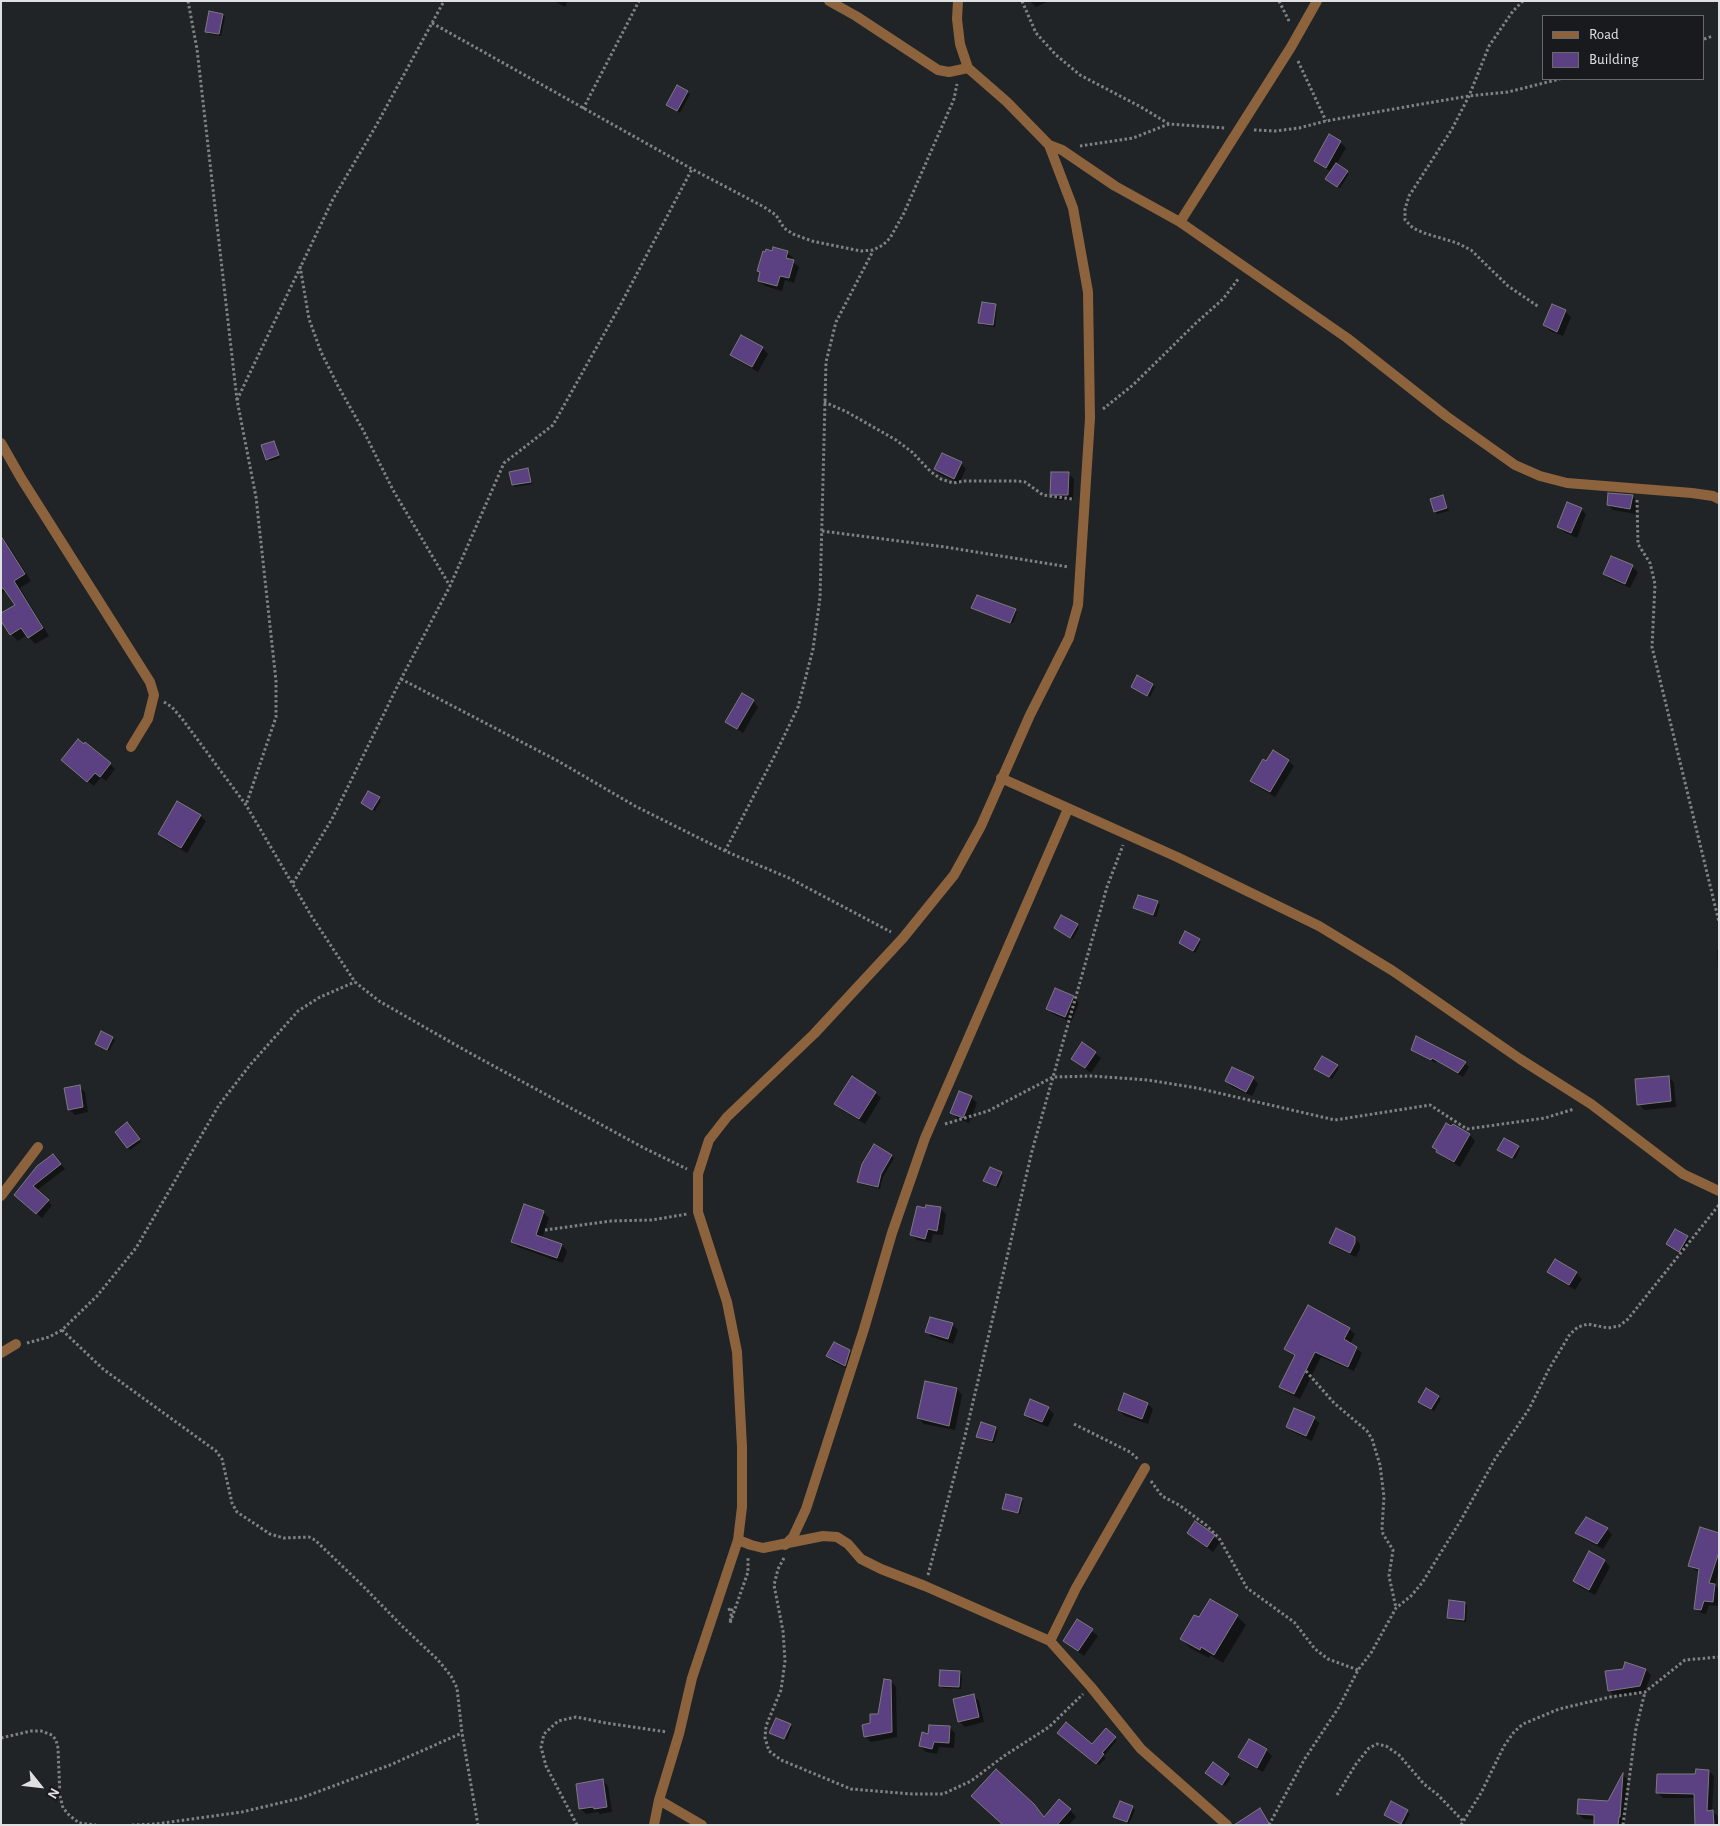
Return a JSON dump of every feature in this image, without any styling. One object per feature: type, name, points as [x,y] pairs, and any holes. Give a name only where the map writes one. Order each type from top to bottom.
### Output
[{"type":"street","points":[[829,1],[856,16],[938,70],[949,72],[964,70],[1007,102],[1050,145],[1062,150],[1115,186],[1180,222],[1247,268],[1347,338],[1446,416],[1515,465],[1540,476],[1567,483],[1692,493],[1719,498]]},
{"type":"street","points":[[958,1],[957,19],[964,70]]},
{"type":"street","points":[[1180,222],[1291,47],[1317,1]]},
{"type":"street","points":[[654,1825],[692,1678],[713,1615],[742,1542],[742,1447],[738,1352],[727,1302],[698,1212],[698,1174],[709,1140],[727,1117],[814,1034],[903,938],[954,875],[981,826],[1001,778],[1069,638],[1078,605],[1082,569],[1090,418],[1088,292],[1073,208],[1050,145]]},
{"type":"street","points":[[1,444],[150,682],[154,695],[148,720],[131,747]]},
{"type":"street","points":[[1001,778],[1128,834],[1319,926],[1392,971],[1520,1059],[1591,1104],[1682,1174],[1719,1191]]},
{"type":"street","points":[[789,1544],[806,1509],[864,1329],[892,1233],[925,1138],[1068,809]]},
{"type":"street","points":[[1,1196],[38,1147]]},
{"type":"street","points":[[1,1353],[16,1344]]},
{"type":"street","points":[[1050,1641],[1076,1588],[1145,1468]]},
{"type":"street","points":[[742,1542],[763,1548],[823,1536],[837,1537],[848,1544],[861,1559],[881,1569],[925,1586],[1050,1641],[1091,1687],[1141,1749],[1227,1825]]},
{"type":"street","points":[[659,1800],[702,1825]]},
{"type":"path","points":[[188,1],[196,49],[237,400],[256,497],[276,681],[276,717],[246,805]]},
{"type":"path","points":[[237,400],[333,199],[444,1]]},
{"type":"path","points":[[583,109],[639,1]]},
{"type":"path","points":[[1022,1],[1036,33],[1056,55],[1080,75],[1169,124]]},
{"type":"path","points":[[1279,1],[1296,36]]},
{"type":"path","points":[[1523,1],[1488,46],[1469,96],[1452,129],[1409,196],[1405,209],[1405,220],[1413,228],[1457,243],[1470,250],[1508,286],[1539,307]]},
{"type":"path","points":[[432,24],[692,170],[764,207],[776,215],[784,228],[802,239],[846,250],[873,250],[890,238],[904,213],[954,99],[964,70]]},
{"type":"path","points":[[1705,38],[1714,36]]},
{"type":"path","points":[[1291,47],[1326,121]]},
{"type":"path","points":[[1062,150],[1094,143],[1133,138],[1169,124],[1275,131],[1469,96],[1508,92],[1556,80]]},
{"type":"path","points":[[293,883],[332,819],[401,678],[450,586],[504,463],[553,424],[622,302],[692,170]]},
{"type":"path","points":[[725,851],[772,762],[798,707],[813,649],[820,598],[826,362],[830,339],[836,322],[873,250]]},
{"type":"path","points":[[300,265],[309,319],[321,352],[398,498],[450,586]]},
{"type":"path","points":[[1090,418],[1133,385],[1223,299],[1247,268]]},
{"type":"path","points":[[824,402],[847,412],[896,440],[941,479],[953,483],[965,481],[1025,482],[1043,495],[1086,500]]},
{"type":"path","points":[[1637,489],[1638,544],[1650,563],[1655,584],[1652,648],[1719,922]]},
{"type":"path","points":[[822,531],[945,547],[1082,569]]},
{"type":"path","points":[[401,678],[558,761],[635,806],[725,851],[789,878],[903,938]]},
{"type":"path","points":[[154,695],[172,707],[183,720],[246,805],[317,925],[355,982],[379,1001],[468,1052],[644,1148],[698,1174]]},
{"type":"path","points":[[925,1586],[965,1436],[1032,1152],[1107,887],[1128,834]]},
{"type":"path","points":[[16,1344],[49,1337],[62,1330],[97,1296],[136,1248],[219,1105],[250,1065],[298,1011],[320,997],[355,982]]},
{"type":"path","points":[[925,1138],[946,1124],[988,1111],[1053,1077],[1092,1076],[1148,1080],[1197,1088],[1335,1120],[1430,1105],[1467,1129],[1545,1118],[1591,1104]]},
{"type":"path","points":[[1269,1825],[1304,1760],[1339,1707],[1358,1670],[1371,1652],[1396,1608],[1411,1596],[1426,1577],[1495,1459],[1529,1409],[1549,1369],[1570,1334],[1578,1327],[1588,1324],[1608,1328],[1619,1326],[1628,1319],[1719,1205]]},
{"type":"path","points":[[545,1230],[611,1222],[652,1220],[698,1212]]},
{"type":"path","points":[[62,1330],[103,1369],[216,1451],[222,1459],[232,1504],[237,1512],[270,1534],[284,1538],[309,1536],[315,1540],[438,1660],[451,1676],[457,1688],[462,1732],[478,1825]]},
{"type":"path","points":[[1306,1371],[1334,1403],[1367,1430],[1372,1439],[1380,1465],[1384,1497],[1383,1534],[1393,1550],[1389,1584],[1396,1608]]},
{"type":"path","points":[[1074,1424],[1130,1452],[1145,1468],[1152,1483],[1162,1496],[1179,1505],[1206,1525],[1219,1538],[1248,1588],[1294,1622],[1315,1649],[1328,1659],[1358,1670]]},
{"type":"path","points":[[742,1542],[749,1562],[756,1559]]},
{"type":"path","points":[[713,1615],[732,1608],[730,1623],[748,1572],[742,1542]]},
{"type":"path","points":[[789,1544],[778,1569],[774,1585],[783,1631],[786,1661],[781,1690],[766,1726],[765,1738],[769,1751],[781,1760],[851,1789],[912,1794],[943,1794],[971,1782],[1004,1756],[1049,1727],[1091,1687]]},
{"type":"path","points":[[1337,1795],[1356,1764],[1369,1748],[1377,1744],[1386,1746],[1399,1755],[1462,1823],[1481,1793],[1504,1746],[1514,1732],[1523,1724],[1559,1709],[1610,1697],[1645,1692],[1685,1660],[1719,1657]]},
{"type":"path","points":[[1623,1825],[1636,1728],[1645,1692]]},
{"type":"path","points":[[578,1825],[546,1766],[541,1746],[544,1734],[558,1721],[576,1717],[606,1724],[679,1734]]},
{"type":"path","points":[[1,1738],[31,1731],[41,1731],[52,1736],[56,1740],[58,1748],[60,1796],[63,1808],[79,1822],[96,1825]]},
{"type":"path","points":[[132,1825],[156,1824],[242,1812],[301,1798],[390,1765],[462,1732]]},
{"type":"building","points":[[209,11],[223,14],[219,34],[205,32]]},
{"type":"building","points":[[677,85],[688,91],[677,111],[666,105]]},
{"type":"building","points":[[1329,134],[1341,141],[1326,168],[1314,161]]},
{"type":"building","points":[[1336,163],[1348,171],[1337,187],[1325,179]]},
{"type":"building","points":[[773,247],[788,251],[786,258],[794,260],[789,278],[780,276],[777,286],[758,281],[760,272],[757,271],[763,251],[765,252],[766,249],[772,251]]},
{"type":"building","points":[[982,302],[996,304],[993,325],[978,323]]},
{"type":"building","points":[[1552,304],[1566,310],[1557,332],[1543,325]]},
{"type":"building","points":[[741,335],[763,347],[752,367],[730,355]]},
{"type":"building","points":[[274,441],[279,455],[266,460],[261,445]]},
{"type":"building","points":[[942,453],[962,462],[954,479],[934,469]]},
{"type":"building","points":[[528,468],[531,482],[512,485],[509,472]]},
{"type":"building","points":[[1051,472],[1069,472],[1068,495],[1050,495]]},
{"type":"building","points":[[1608,493],[1633,495],[1630,509],[1607,505]]},
{"type":"building","points":[[1443,495],[1447,508],[1434,512],[1430,499]]},
{"type":"building","points":[[1567,502],[1582,508],[1571,533],[1557,527]]},
{"type":"building","points":[[1,536],[25,574],[14,581],[43,628],[28,638],[21,628],[10,635],[1,621],[1,613],[15,605],[3,588],[1,589]]},
{"type":"building","points":[[1611,556],[1633,565],[1625,584],[1603,574]]},
{"type":"building","points":[[977,595],[1016,609],[1010,623],[971,608]]},
{"type":"building","points":[[1137,675],[1153,684],[1147,696],[1131,687]]},
{"type":"building","points":[[742,693],[754,700],[737,729],[725,722]]},
{"type":"building","points":[[78,739],[84,744],[85,742],[111,763],[100,777],[95,773],[87,782],[61,760]]},
{"type":"building","points":[[1273,750],[1289,760],[1270,792],[1250,781],[1263,759],[1266,761]]},
{"type":"building","points":[[368,791],[380,797],[372,810],[361,803]]},
{"type":"building","points":[[177,801],[201,815],[181,848],[158,834]]},
{"type":"building","points":[[1138,895],[1158,901],[1153,915],[1133,908]]},
{"type":"building","points":[[1061,915],[1078,924],[1070,938],[1054,928]]},
{"type":"building","points":[[1185,931],[1200,939],[1193,951],[1179,943]]},
{"type":"building","points":[[1055,988],[1074,996],[1065,1017],[1046,1009]]},
{"type":"building","points":[[101,1031],[113,1037],[107,1050],[95,1044]]},
{"type":"building","points":[[1416,1036],[1466,1062],[1458,1073],[1432,1058],[1431,1060],[1411,1050]]},
{"type":"building","points":[[1082,1042],[1096,1052],[1085,1068],[1071,1059]]},
{"type":"building","points":[[1322,1056],[1338,1065],[1329,1077],[1314,1069]]},
{"type":"building","points":[[1232,1067],[1254,1077],[1246,1092],[1225,1081]]},
{"type":"building","points":[[852,1076],[876,1092],[859,1119],[834,1104]]},
{"type":"building","points":[[1669,1076],[1671,1101],[1637,1105],[1635,1079]]},
{"type":"building","points":[[80,1085],[83,1107],[68,1110],[64,1088]]},
{"type":"building","points":[[959,1091],[972,1096],[963,1118],[950,1113]]},
{"type":"building","points":[[127,1122],[140,1139],[127,1148],[115,1132]]},
{"type":"building","points":[[1446,1123],[1451,1126],[1453,1124],[1470,1134],[1454,1162],[1436,1152],[1437,1150],[1432,1147]]},
{"type":"building","points":[[1504,1138],[1519,1146],[1512,1158],[1497,1150]]},
{"type":"building","points":[[874,1144],[892,1155],[881,1174],[878,1187],[857,1182],[862,1164]]},
{"type":"building","points":[[53,1154],[61,1164],[33,1186],[49,1200],[36,1214],[14,1195],[37,1166]]},
{"type":"building","points":[[990,1167],[1002,1172],[996,1186],[983,1181]]},
{"type":"building","points":[[524,1204],[544,1211],[536,1235],[562,1244],[557,1258],[511,1242]]},
{"type":"building","points":[[926,1205],[941,1207],[937,1231],[928,1229],[925,1239],[910,1235],[917,1206],[925,1208]]},
{"type":"building","points":[[1336,1228],[1355,1237],[1355,1243],[1350,1253],[1329,1243]]},
{"type":"building","points":[[1675,1229],[1688,1236],[1679,1252],[1666,1244]]},
{"type":"building","points":[[1555,1259],[1577,1272],[1569,1285],[1547,1272]]},
{"type":"building","points":[[1308,1305],[1350,1328],[1344,1339],[1357,1347],[1348,1367],[1315,1352],[1294,1394],[1279,1387],[1295,1355],[1284,1349]]},
{"type":"building","points":[[930,1317],[953,1323],[948,1339],[925,1332]]},
{"type":"building","points":[[834,1342],[850,1350],[845,1366],[826,1356]]},
{"type":"building","points":[[925,1381],[957,1388],[949,1426],[917,1418]]},
{"type":"building","points":[[1426,1388],[1439,1396],[1431,1409],[1418,1402]]},
{"type":"building","points":[[1124,1393],[1148,1403],[1142,1419],[1118,1410]]},
{"type":"building","points":[[1030,1399],[1049,1407],[1042,1422],[1024,1415]]},
{"type":"building","points":[[1294,1408],[1315,1417],[1306,1436],[1286,1427]]},
{"type":"building","points":[[981,1422],[996,1427],[992,1441],[976,1437]]},
{"type":"building","points":[[1006,1494],[1022,1498],[1018,1513],[1002,1509]]},
{"type":"building","points":[[1586,1517],[1608,1528],[1597,1544],[1575,1533]]},
{"type":"building","points":[[1195,1521],[1215,1535],[1207,1547],[1187,1533]]},
{"type":"building","points":[[1700,1527],[1719,1533],[1719,1552],[1709,1583],[1715,1584],[1713,1602],[1704,1601],[1701,1610],[1694,1609],[1699,1569],[1688,1566]]},
{"type":"building","points":[[1589,1551],[1605,1560],[1589,1590],[1573,1581]]},
{"type":"building","points":[[1210,1599],[1238,1615],[1214,1655],[1201,1647],[1200,1650],[1180,1639],[1194,1615],[1199,1617]]},
{"type":"building","points":[[1449,1600],[1465,1602],[1464,1620],[1447,1618]]},
{"type":"building","points":[[1077,1619],[1093,1629],[1078,1651],[1063,1641]]},
{"type":"building","points":[[1625,1662],[1646,1669],[1640,1686],[1608,1691],[1605,1671],[1623,1669]]},
{"type":"building","points":[[940,1670],[960,1671],[959,1687],[939,1686]]},
{"type":"building","points":[[884,1679],[891,1680],[892,1732],[864,1737],[862,1725],[870,1723],[870,1714],[878,1714]]},
{"type":"building","points":[[974,1694],[979,1717],[958,1722],[953,1699]]},
{"type":"building","points":[[776,1718],[791,1724],[784,1739],[769,1733]]},
{"type":"building","points":[[1066,1722],[1092,1744],[1106,1728],[1116,1737],[1102,1753],[1104,1754],[1096,1764],[1057,1733]]},
{"type":"building","points":[[929,1725],[950,1726],[949,1743],[934,1742],[932,1749],[919,1746],[922,1732],[928,1734]]},
{"type":"building","points":[[1249,1739],[1267,1749],[1257,1768],[1238,1757]]},
{"type":"building","points":[[1213,1762],[1229,1774],[1222,1785],[1205,1773]]},
{"type":"building","points":[[996,1769],[1034,1804],[1044,1817],[1059,1799],[1071,1809],[1057,1825],[1003,1825],[971,1796]]},
{"type":"building","points":[[1696,1769],[1709,1770],[1707,1811],[1713,1810],[1714,1825],[1695,1825],[1694,1794],[1656,1793],[1657,1774],[1695,1774]]},
{"type":"building","points":[[1623,1773],[1618,1825],[1594,1825],[1594,1815],[1577,1814],[1578,1799],[1608,1801]]},
{"type":"building","points":[[603,1779],[607,1807],[579,1809],[576,1784]]},
{"type":"building","points":[[1120,1801],[1133,1806],[1127,1822],[1113,1817]]},
{"type":"building","points":[[1391,1801],[1408,1810],[1401,1824],[1384,1815]]},
{"type":"building","points":[[1260,1808],[1270,1825],[1234,1825]]}]
